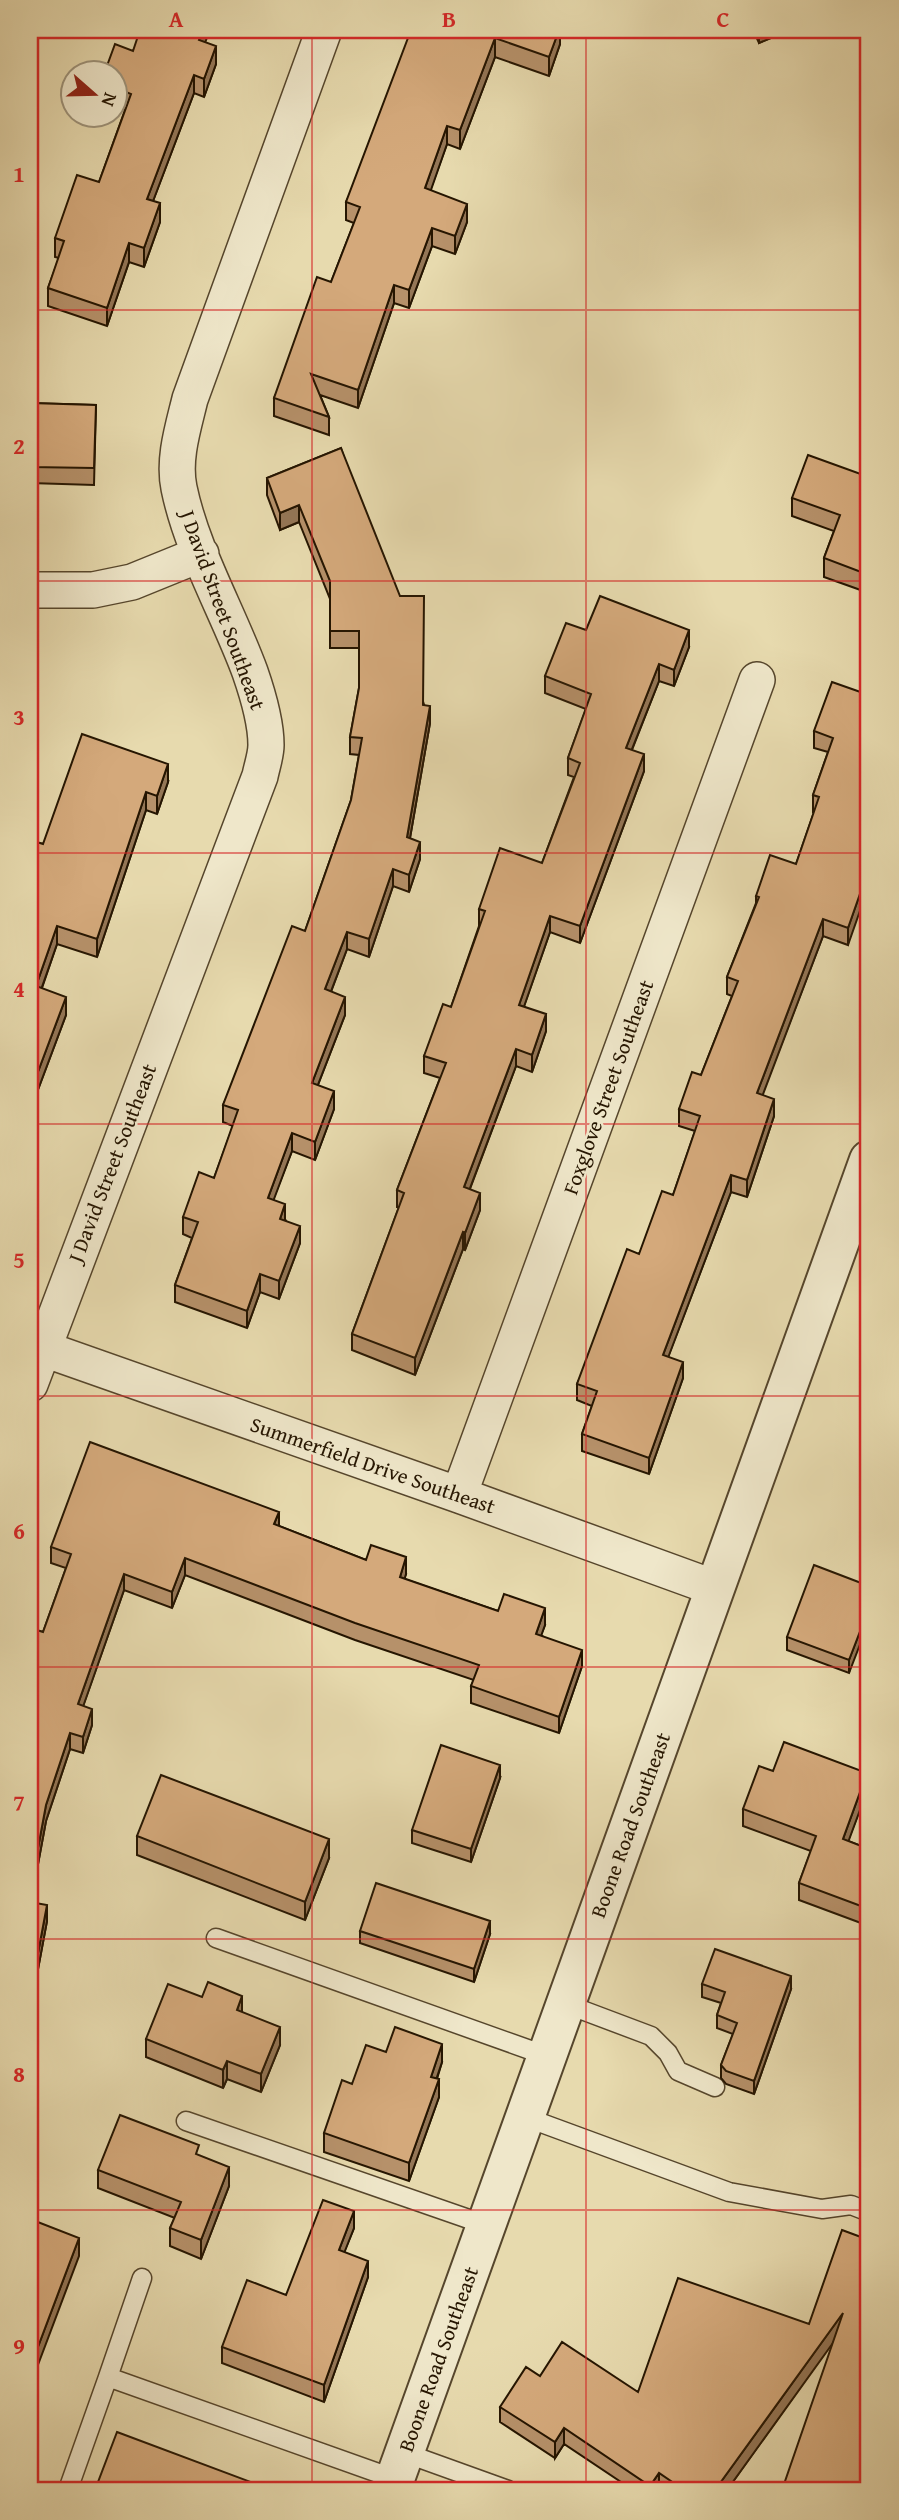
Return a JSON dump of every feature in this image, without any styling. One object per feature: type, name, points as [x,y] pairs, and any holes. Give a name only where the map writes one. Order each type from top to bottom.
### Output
[{"type":"street","name":"J David Street Southeast","points":[[30,1384],[36,1346],[260,776],[266,746],[256,690],[201,554],[179,489],[177,470],[190,399],[324,30]]},
{"type":"street","points":[[30,590],[93,590],[132,582],[201,554]]},
{"type":"street","name":"Foxglove Street Southeast","points":[[459,1495],[757,680]]},
{"type":"street","name":"Boone Road Southeast","points":[[397,2474],[869,1160]]},
{"type":"street","name":"Summerfield Drive Southeast","points":[[36,1346],[715,1588]]},
{"type":"lane","points":[[216,1938],[547,2056]]},
{"type":"lane","points":[[566,2004],[651,2036],[668,2053],[678,2071],[715,2087]]},
{"type":"lane","points":[[525,2117],[729,2192],[822,2209],[852,2205],[869,2212]]},
{"type":"lane","points":[[186,2121],[486,2225]]},
{"type":"lane","points":[[70,2484],[142,2278]]},
{"type":"lane","points":[[108,2377],[397,2474],[508,2490]]},
{"type":"building","points":[[140,30],[203,30],[199,40],[216,46],[204,79],[194,75],[147,199],[160,203],[144,248],[129,243],[107,308],[48,288],[64,241],[55,238],[77,175],[99,182],[118,130],[130,130],[130,60],[109,60],[115,44],[133,51]]},
{"type":"building","points":[[411,30],[428,35],[430,30],[559,30],[549,57],[495,38],[460,130],[447,126],[425,188],[467,204],[455,236],[432,228],[409,290],[394,285],[358,390],[311,374],[329,417],[274,398],[317,277],[331,282],[360,207],[346,202]]},
{"type":"building","points":[[30,403],[96,405],[94,468],[30,467]]},
{"type":"building","points":[[341,448],[400,596],[424,596],[423,705],[430,706],[407,837],[420,842],[409,875],[393,869],[369,939],[347,932],[325,989],[345,997],[312,1083],[334,1091],[315,1142],[292,1133],[268,1198],[285,1204],[280,1219],[300,1226],[279,1281],[260,1274],[247,1311],[175,1285],[198,1222],[183,1217],[199,1172],[214,1178],[238,1110],[223,1105],[292,926],[305,931],[351,800],[362,738],[350,737],[359,688],[359,631],[330,631],[330,581],[299,505],[280,513],[267,478]]},
{"type":"building","points":[[808,455],[866,476],[869,468],[869,575],[824,558],[840,515],[792,498]]},
{"type":"building","points":[[600,596],[689,630],[674,670],[659,664],[626,748],[644,754],[580,926],[550,916],[519,1005],[546,1014],[532,1055],[516,1049],[464,1187],[480,1193],[415,1358],[352,1334],[404,1193],[397,1190],[446,1063],[424,1056],[443,1004],[451,1007],[485,911],[479,909],[500,848],[542,863],[580,763],[568,758],[591,694],[545,676],[566,623],[586,630]]},
{"type":"building","points":[[832,682],[869,695],[869,868],[848,928],[823,919],[757,1093],[774,1099],[747,1180],[731,1175],[663,1355],[683,1362],[649,1458],[582,1434],[597,1391],[577,1384],[627,1249],[639,1254],[662,1191],[673,1195],[700,1116],[679,1109],[692,1072],[701,1075],[738,981],[727,977],[759,897],[756,896],[770,855],[796,864],[819,797],[813,795],[833,738],[814,731]]},
{"type":"building","points":[[82,734],[168,764],[157,796],[146,792],[97,939],[57,926],[36,986],[66,997],[30,1093],[30,840],[43,844]]},
{"type":"building","points":[[90,1442],[279,1512],[274,1524],[366,1560],[371,1545],[406,1557],[400,1577],[498,1611],[504,1594],[545,1608],[536,1634],[582,1650],[559,1717],[471,1686],[479,1665],[355,1623],[185,1558],[172,1592],[124,1574],[78,1704],[92,1709],[83,1737],[70,1733],[46,1805],[30,1891],[30,1628],[43,1632],[71,1554],[51,1547]]},
{"type":"building","points":[[814,1565],[869,1586],[869,1608],[849,1660],[787,1637]]},
{"type":"building","points":[[784,1742],[867,1773],[843,1839],[869,1849],[869,1909],[799,1883],[816,1836],[743,1809],[759,1766],[773,1771]]},
{"type":"building","points":[[441,1745],[500,1765],[471,1849],[412,1830]]},
{"type":"building","points":[[161,1775],[329,1839],[305,1902],[137,1836]]},
{"type":"building","points":[[376,1883],[490,1921],[474,1969],[360,1931]]},
{"type":"building","points":[[30,1902],[47,1905],[30,1996]]},
{"type":"building","points":[[715,1949],[791,1976],[754,2081],[726,2071],[721,2065],[737,2023],[717,2015],[725,1992],[702,1984]]},
{"type":"building","points":[[208,1982],[242,1996],[237,2010],[280,2027],[261,2074],[227,2061],[223,2070],[146,2039],[168,1984],[202,1997]]},
{"type":"building","points":[[395,2027],[442,2044],[431,2077],[439,2079],[409,2163],[324,2133],[342,2080],[352,2084],[366,2045],[386,2052]]},
{"type":"building","points":[[30,2028],[37,2031],[30,2051]]},
{"type":"building","points":[[120,2115],[199,2145],[196,2154],[229,2167],[201,2240],[170,2228],[181,2202],[98,2170]]},
{"type":"building","points":[[323,2200],[354,2211],[339,2250],[368,2261],[324,2385],[222,2347],[247,2280],[286,2295]]},
{"type":"building","points":[[30,2219],[79,2238],[30,2368]]},
{"type":"building","points":[[842,2230],[869,2240],[869,2490],[782,2490],[843,2313],[715,2490],[684,2490],[659,2473],[650,2486],[564,2428],[555,2442],[500,2407],[526,2367],[540,2376],[562,2342],[638,2392],[678,2278],[809,2324]]},
{"type":"building","points":[[117,2432],[272,2490],[95,2490]]}]
